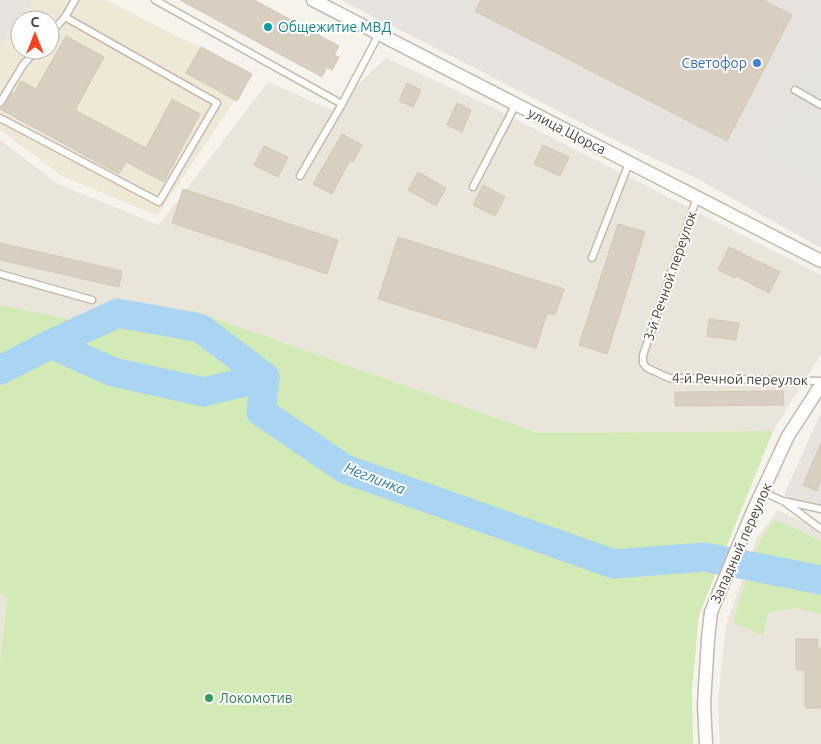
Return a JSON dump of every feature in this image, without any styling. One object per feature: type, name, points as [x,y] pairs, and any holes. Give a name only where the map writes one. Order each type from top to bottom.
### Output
[{"type":"street","name":"улица Щорса","points":[[313,0],[821,261]]},
{"type":"street","name":"Западный переулок","points":[[706,744],[704,704],[711,612],[753,512],[788,436],[821,385]]},
{"type":"lane","points":[[60,23],[75,0]]},
{"type":"lane","points":[[155,0],[342,104]]},
{"type":"lane","points":[[0,118],[159,202],[217,103],[65,18]]},
{"type":"lane","points":[[300,176],[342,104],[379,34]]},
{"type":"lane","points":[[0,103],[27,60]]},
{"type":"lane","points":[[795,90],[821,104]]},
{"type":"lane","points":[[473,187],[516,104]]},
{"type":"lane","points":[[592,258],[629,163]]},
{"type":"lane","name":"3-й Речной переулок","points":[[643,354],[697,197]]},
{"type":"lane","points":[[0,274],[92,300]]},
{"type":"lane","name":"4-й Речной переулок","points":[[643,354],[643,363],[647,368],[669,378],[821,381]]},
{"type":"lane","points":[[763,492],[783,501],[821,528]]},
{"type":"lane","points":[[783,501],[821,509]]},
{"type":"shaded area","points":[[0,0],[34,0],[27,10],[10,10],[10,32],[0,46]]},
{"type":"shaded area","points":[[34,0],[106,0],[252,74],[157,216],[62,176],[0,130],[0,46],[10,32],[10,60],[60,60],[60,10],[27,10]]},
{"type":"shaded area","points":[[341,0],[821,0],[821,248],[696,178],[619,142]]},
{"type":"shaded area","points":[[821,39],[821,187],[757,152]]},
{"type":"shaded area","points":[[386,58],[494,108],[821,275],[821,354],[773,431],[538,433],[191,310],[110,329],[0,305],[0,140],[58,184],[159,225],[268,82],[332,110]]},
{"type":"shaded area","points":[[821,412],[821,514],[784,495]]},
{"type":"shaded area","points":[[778,510],[821,530],[821,744],[720,744],[718,702],[726,625],[757,538]]},
{"type":"shaded area","points":[[0,592],[7,599],[0,662]]},
{"type":"green space","points":[[0,305],[110,328],[191,310],[538,433],[773,431],[699,615],[692,688],[693,744],[0,744],[0,662],[7,599],[0,592]]},
{"type":"green space","points":[[774,520],[821,542],[821,614],[797,608],[768,612],[763,636],[733,622],[758,544]]},
{"type":"building","name":"Общежитие МВД","points":[[180,0],[254,0],[339,46],[334,55],[339,57],[332,70],[327,67],[322,77]]},
{"type":"building","points":[[481,0],[763,0],[792,15],[727,141],[475,11]]},
{"type":"building","points":[[66,36],[104,57],[75,110],[146,148],[172,99],[200,114],[164,182],[126,162],[119,174],[0,109],[12,93],[14,94],[21,81],[36,89],[52,60],[60,60],[60,47]]},
{"type":"building","points":[[201,47],[252,74],[237,101],[186,73]]},
{"type":"building","points":[[407,83],[421,90],[413,107],[399,101]]},
{"type":"building","points":[[457,103],[471,110],[462,132],[447,125]]},
{"type":"building","points":[[342,134],[362,145],[353,162],[350,160],[332,194],[313,184]]},
{"type":"building","points":[[543,145],[569,157],[560,176],[534,164]]},
{"type":"building","points":[[264,146],[288,157],[278,177],[254,165]]},
{"type":"building","points":[[418,172],[446,188],[436,206],[408,190]]},
{"type":"building","points":[[483,185],[505,197],[495,216],[473,205]]},
{"type":"building","points":[[183,189],[338,240],[327,274],[172,223]]},
{"type":"building","points":[[618,224],[645,232],[607,354],[579,345]]},
{"type":"building","points":[[398,237],[564,289],[555,315],[547,313],[536,348],[378,299]]},
{"type":"building","points":[[0,243],[122,271],[119,287],[0,260]]},
{"type":"building","points":[[729,247],[780,272],[769,293],[736,276],[735,278],[718,270]]},
{"type":"building","points":[[709,319],[739,323],[736,340],[707,336]]},
{"type":"building","points":[[783,391],[784,405],[675,406],[675,392]]},
{"type":"building","points":[[821,443],[821,480],[817,491],[803,485]]},
{"type":"building","points":[[796,639],[818,639],[817,648],[821,648],[821,708],[805,708],[805,670],[796,670]]},
{"type":"waterway","name":"Неглинка","points":[[0,370],[118,313],[200,328],[265,377],[261,412],[345,469],[614,564],[704,557],[821,580]]},
{"type":"waterway","points":[[51,344],[113,372],[204,392],[265,377]]},
{"type":"place","name":"Общежитие МВД","points":[[268,27]]},
{"type":"place","name":"Светофор","points":[[757,63]]},
{"type":"place","name":"Локомотив","points":[[209,698]]}]
